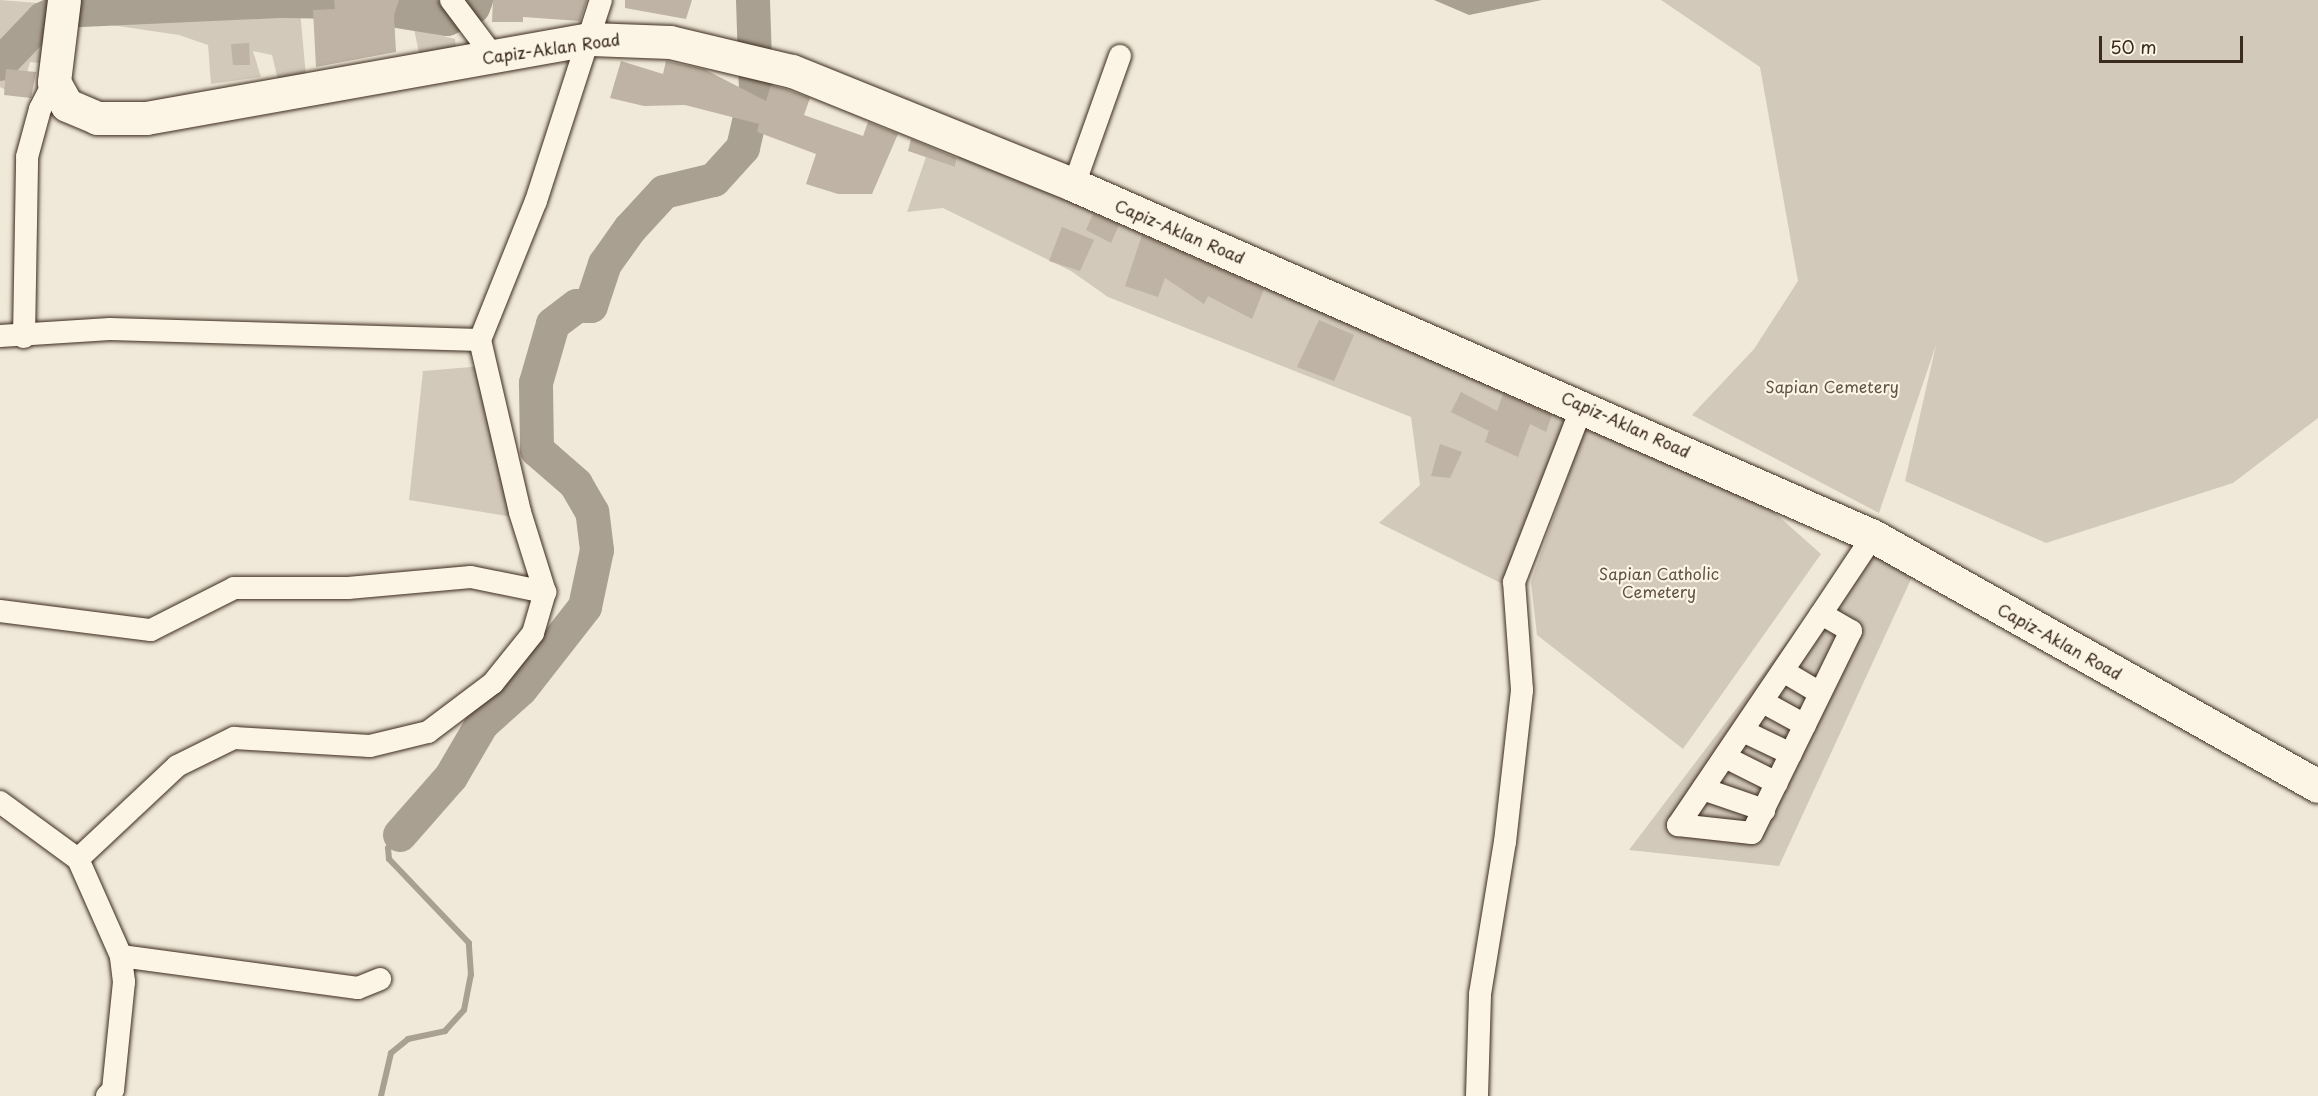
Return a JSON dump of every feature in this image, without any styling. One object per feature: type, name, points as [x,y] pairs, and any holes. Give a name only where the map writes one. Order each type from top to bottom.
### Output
[{"type":"main road","points":[[54,82],[56,50],[64,0]]},
{"type":"main road","name":"Capiz-Aklan Road","points":[[54,82],[67,105],[97,118],[146,118],[485,45],[629,37],[740,55],[792,71],[1074,185],[1583,404],[1873,536],[2318,786]]},
{"type":"street","points":[[451,0],[485,45]]},
{"type":"street","points":[[78,859],[177,766],[234,738],[370,746],[428,732],[493,683],[533,633],[545,592],[520,512],[480,340],[536,201],[601,0]]},
{"type":"street","points":[[1074,185],[1120,56]]},
{"type":"street","points":[[24,337],[27,157],[54,82]]},
{"type":"street","points":[[0,336],[24,337],[110,329],[480,340]]},
{"type":"street","points":[[1477,1096],[1480,994],[1505,842],[1522,690],[1514,582],[1583,404]]},
{"type":"street","points":[[1821,614],[1851,631],[1752,834],[1678,825],[1873,536]]},
{"type":"street","points":[[0,611],[151,630],[234,588],[348,588],[471,577],[545,592]]},
{"type":"street","points":[[1800,645],[1834,666]]},
{"type":"street","points":[[1783,671],[1820,693]]},
{"type":"street","points":[[1763,702],[1805,725]]},
{"type":"street","points":[[1743,731],[1791,754]]},
{"type":"street","points":[[1725,757],[1777,783]]},
{"type":"street","points":[[1702,789],[1764,810]]},
{"type":"street","points":[[0,802],[78,859],[121,956],[121,1006],[113,1090],[107,1096]]},
{"type":"street","points":[[121,956],[358,988],[380,979]]},
{"type":"green space","points":[[0,0],[50,4],[58,65],[30,62],[24,84],[8,91],[0,87]]},
{"type":"green space","points":[[86,0],[330,0],[325,7],[300,11],[306,76],[278,80],[272,55],[253,51],[261,77],[211,84],[208,45],[179,35],[77,20]]},
{"type":"green space","name":"Sapian Cemetery","points":[[1661,0],[2318,0],[2318,418],[2233,483],[2046,543],[1905,481],[1936,345],[1879,513],[1692,415],[1754,349],[1798,281],[1760,67]]},
{"type":"green space","points":[[414,29],[455,39],[457,58],[422,67]]},
{"type":"green space","points":[[959,152],[1576,423],[1513,589],[1379,523],[1420,485],[1411,417],[1108,297],[1071,271],[943,208],[907,212],[926,157],[955,167]]},
{"type":"green space","points":[[495,365],[526,519],[409,500],[423,371]]},
{"type":"green space","name":"Sapian Catholic Cemetery","points":[[1587,422],[1759,499],[1821,554],[1683,749],[1537,635],[1531,582]]},
{"type":"green space","points":[[1868,535],[1919,562],[1779,866],[1629,850]]},
{"type":"shaded area","points":[[1434,0],[1542,0],[1469,15]]},
{"type":"building","points":[[334,0],[399,0],[394,15],[396,52],[316,67],[313,10],[335,9]]},
{"type":"building","points":[[493,0],[587,0],[580,21],[523,17],[523,22],[492,22]]},
{"type":"building","points":[[625,0],[692,0],[686,19],[625,8]]},
{"type":"building","points":[[249,43],[250,65],[233,65],[231,44]]},
{"type":"building","points":[[621,61],[663,74],[666,61],[704,69],[766,101],[771,85],[810,98],[804,115],[863,136],[868,122],[898,134],[872,194],[838,194],[806,184],[816,154],[757,132],[759,124],[685,105],[644,106],[610,98]]},
{"type":"building","points":[[6,69],[36,72],[31,98],[4,95]]},
{"type":"building","points":[[911,139],[957,158],[955,167],[908,151]]},
{"type":"building","points":[[1093,214],[1119,225],[1111,243],[1086,230]]},
{"type":"building","points":[[1062,227],[1094,240],[1080,271],[1049,261]]},
{"type":"building","points":[[1142,235],[1264,289],[1252,319],[1208,296],[1204,304],[1165,278],[1158,297],[1125,286]]},
{"type":"building","points":[[1319,320],[1354,335],[1334,381],[1297,367]]},
{"type":"building","points":[[1461,392],[1497,411],[1503,394],[1552,415],[1546,432],[1530,424],[1518,457],[1485,442],[1489,431],[1451,412]]},
{"type":"building","points":[[1440,444],[1462,452],[1450,478],[1431,476]]},
{"type":"waterway","points":[[0,64],[43,19],[60,11],[283,1],[341,2],[447,19],[473,7],[476,0]]},
{"type":"waterway","points":[[400,835],[451,777],[482,724],[521,689],[585,607],[597,550],[592,512],[576,484],[537,450],[536,383],[553,324],[577,306],[591,306],[605,264],[630,229],[664,192],[714,180],[743,148],[756,91],[753,0]]},
{"type":"waterway","points":[[381,1096],[391,1053],[408,1039],[445,1031],[464,1010],[471,975],[469,943],[389,859],[388,848],[400,835]]}]
